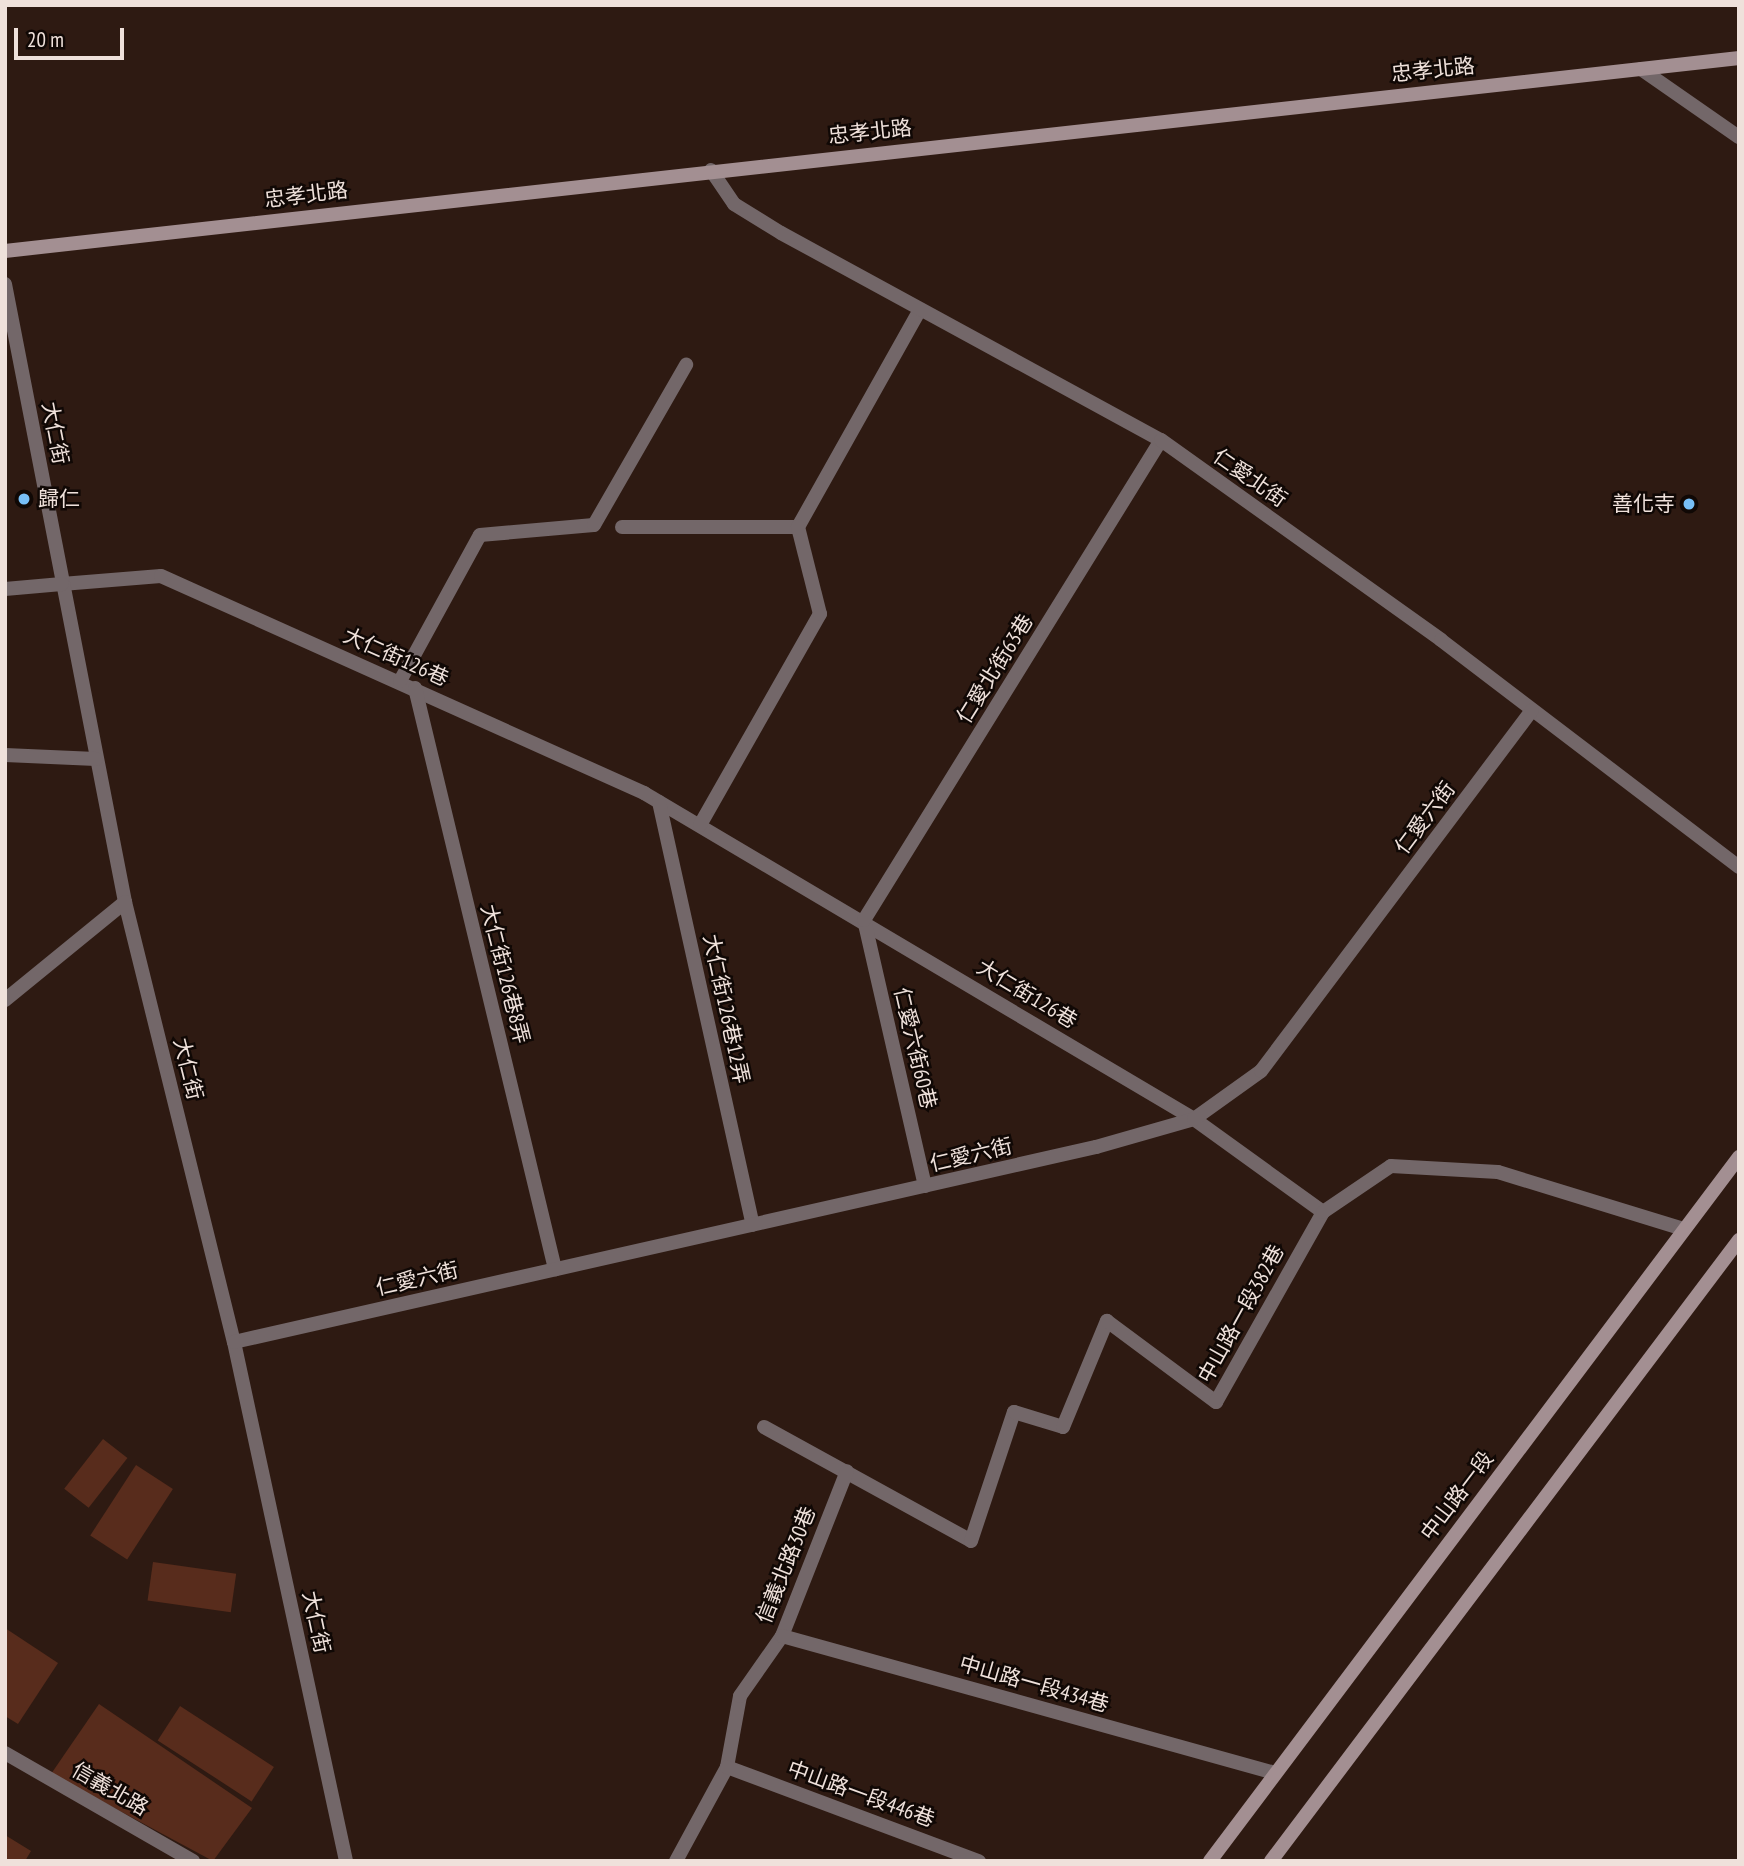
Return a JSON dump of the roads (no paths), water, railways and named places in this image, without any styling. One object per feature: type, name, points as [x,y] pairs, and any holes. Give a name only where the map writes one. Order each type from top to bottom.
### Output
[{"type":"main road","name":"忠孝北路","points":[[5,251],[711,170],[1739,58]]},
{"type":"main road","name":"中山路一段","points":[[1210,1861],[1739,1157]]},
{"type":"main road","points":[[1271,1861],[1739,1240]]},
{"type":"street","points":[[1641,69],[1739,138]]},
{"type":"street","name":"仁愛北街","points":[[711,170],[734,204],[920,310],[1161,440],[1532,710],[1739,867]]},
{"type":"street","name":"大仁街","points":[[5,284],[125,902],[234,1342],[346,1861]]},
{"type":"street","points":[[700,825],[820,614],[799,527],[920,310]]},
{"type":"street","points":[[400,681],[480,535],[594,525],[686,365]]},
{"type":"street","name":"仁愛北街63巷","points":[[864,920],[1161,440]]},
{"type":"street","points":[[622,527],[799,527]]},
{"type":"street","name":"大仁街126巷","points":[[5,589],[161,576],[400,681],[659,802],[864,920],[1194,1119],[1323,1212]]},
{"type":"street","name":"大仁街126巷8弄","points":[[415,688],[555,1269]]},
{"type":"street","name":"仁愛六街","points":[[234,1342],[925,1186],[1194,1119],[1261,1071],[1532,710]]},
{"type":"street","points":[[5,755],[96,759]]},
{"type":"street","name":"大仁街126巷12弄","points":[[659,802],[753,1225]]},
{"type":"street","points":[[5,1000],[125,902]]},
{"type":"street","name":"仁愛六街60巷","points":[[864,920],[925,1186]]},
{"type":"street","name":"中山路一段382巷","points":[[764,1427],[971,1541],[1014,1412],[1063,1427],[1107,1321],[1216,1402],[1323,1212],[1391,1166],[1498,1172],[1683,1229]]},
{"type":"street","name":"信義北路30巷","points":[[676,1861],[727,1767],[740,1696],[782,1636],[847,1471]]},
{"type":"street","name":"中山路一段434巷","points":[[782,1636],[1275,1773]]},
{"type":"street","name":"信義北路","points":[[5,1753],[193,1861]]},
{"type":"street","name":"中山路一段446巷","points":[[727,1767],[979,1861]]},
{"type":"place","name":"歸仁","points":[[24,499]]},
{"type":"place","name":"善化寺","points":[[1689,504]]}]
